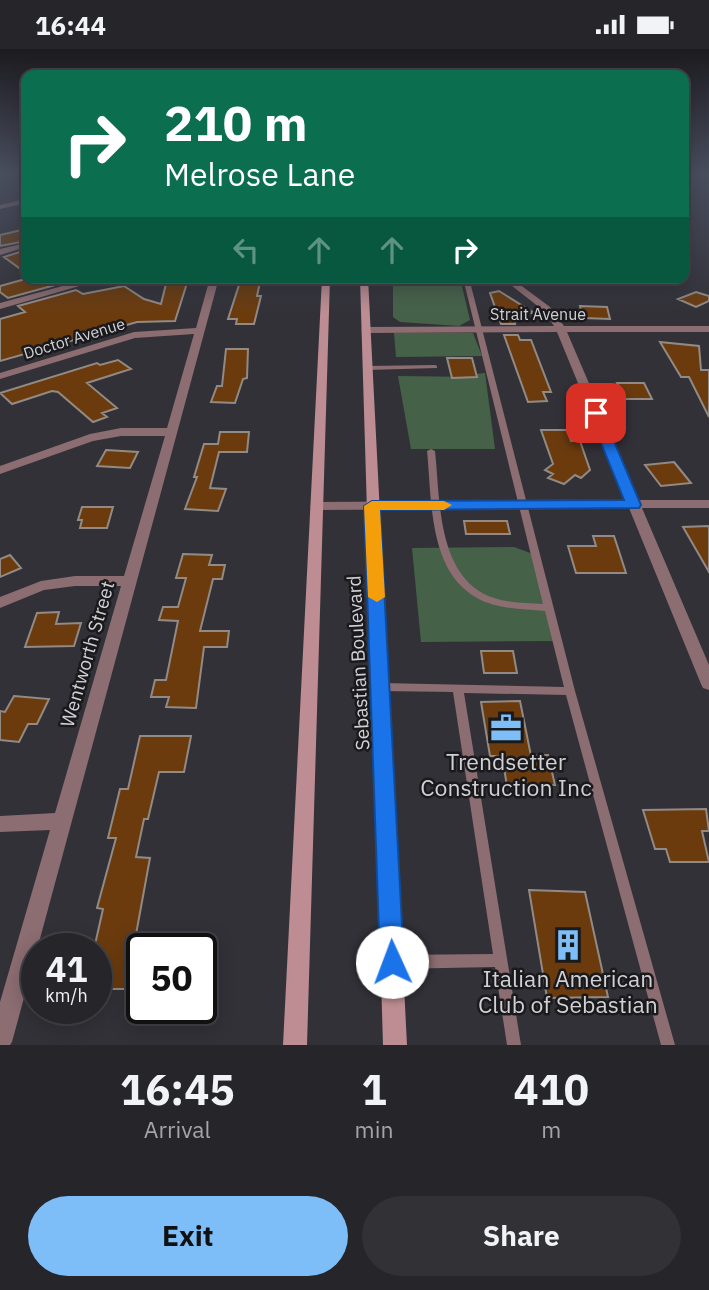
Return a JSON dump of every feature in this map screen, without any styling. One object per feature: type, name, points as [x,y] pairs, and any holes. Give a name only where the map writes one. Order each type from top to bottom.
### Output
[{"type":"main road","name":"Sebastian Boulevard","points":[[295,1045],[326,284]]},
{"type":"main road","name":"Sebastian Boulevard","points":[[364,284],[395,1045]]},
{"type":"street","points":[[0,251],[21,246]]},
{"type":"street","points":[[0,306],[81,284]]},
{"type":"street","name":"Wentworth Street","points":[[0,1042],[213,284]]},
{"type":"street","points":[[513,284],[547,309],[561,330],[709,684]]},
{"type":"street","name":"Strait Avenue","points":[[366,330],[709,329]]},
{"type":"street","name":"Doctor Avenue","points":[[0,376],[134,335],[199,331]]},
{"type":"street","points":[[0,470],[90,438],[121,432],[171,432]]},
{"type":"street","points":[[317,506],[709,504]]},
{"type":"street","points":[[0,603],[41,586],[75,581],[130,581]]},
{"type":"street","points":[[0,824],[62,821]]},
{"type":"lane","points":[[468,284],[570,691],[668,1045]]},
{"type":"lane","points":[[367,368],[435,367]]},
{"type":"lane","points":[[431,451],[449,563],[461,582],[480,596],[512,605],[550,608]]},
{"type":"lane","points":[[381,687],[570,691]]},
{"type":"lane","points":[[458,688],[514,1045]]},
{"type":"lane","points":[[392,962],[500,960]]},
{"type":"green space","points":[[393,284],[461,284],[470,320],[459,326],[400,322],[393,317]]},
{"type":"green space","points":[[394,333],[473,333],[482,356],[396,357]]},
{"type":"green space","points":[[485,373],[495,449],[411,449],[398,376],[476,377],[476,374]]},
{"type":"green space","points":[[514,547],[533,554],[554,641],[421,642],[412,548]]},
{"type":"building","points":[[21,230],[21,242],[0,246],[0,235]]},
{"type":"building","points":[[21,252],[21,269],[4,257]]},
{"type":"building","points":[[21,280],[21,284],[59,284],[8,298],[0,292],[0,286]]},
{"type":"building","points":[[166,284],[187,284],[175,321],[137,322],[0,361],[0,319],[25,312],[18,306],[76,290],[83,294],[124,286],[144,299],[161,304]]},
{"type":"building","points":[[239,284],[260,284],[257,296],[261,296],[254,324],[236,324],[237,319],[228,319]]},
{"type":"building","points":[[499,291],[534,313],[512,313],[515,324],[501,324],[490,293]]},
{"type":"building","points":[[696,292],[709,296],[709,301],[696,307],[678,299]]},
{"type":"building","points":[[580,306],[607,307],[610,319],[583,318]]},
{"type":"building","points":[[504,335],[518,335],[520,340],[531,340],[551,392],[543,392],[547,401],[528,402]]},
{"type":"building","points":[[660,342],[699,346],[701,370],[709,370],[709,417],[689,377],[681,377]]},
{"type":"building","points":[[226,349],[248,349],[247,378],[243,379],[235,403],[211,402],[217,386],[222,386]]},
{"type":"building","points":[[447,358],[472,358],[477,377],[452,378]]},
{"type":"building","points":[[118,360],[131,369],[87,383],[117,408],[102,413],[107,417],[93,422],[58,392],[52,391],[12,404],[0,393],[97,363],[100,365]]},
{"type":"building","points":[[617,383],[644,383],[652,399],[625,399]]},
{"type":"building","points":[[541,430],[567,430],[571,441],[580,441],[590,470],[581,478],[575,475],[564,484],[548,478],[553,474],[545,470],[553,464]]},
{"type":"building","points":[[220,432],[249,432],[247,452],[219,452],[210,488],[226,489],[218,511],[185,509],[197,477],[194,477],[204,444],[218,444]]},
{"type":"building","points":[[106,450],[138,452],[130,468],[97,466]]},
{"type":"building","points":[[674,462],[691,483],[661,486],[645,465]]},
{"type":"building","points":[[82,507],[113,507],[107,528],[80,528],[82,520],[78,520]]},
{"type":"building","points":[[464,521],[507,521],[510,534],[466,534]]},
{"type":"building","points":[[709,526],[709,572],[683,527]]},
{"type":"building","points":[[593,536],[614,536],[626,573],[576,573],[568,546],[596,546]]},
{"type":"building","points":[[183,554],[212,555],[209,565],[225,565],[222,579],[213,579],[200,631],[229,631],[227,647],[204,647],[196,708],[166,707],[169,697],[151,697],[155,680],[166,680],[178,621],[159,620],[163,607],[178,607],[186,578],[176,578]]},
{"type":"building","points":[[10,555],[21,568],[0,577],[0,559]]},
{"type":"building","points":[[59,612],[56,624],[81,623],[74,646],[25,647],[37,613]]},
{"type":"building","points":[[481,651],[513,651],[517,673],[484,673]]},
{"type":"building","points":[[14,696],[49,699],[37,724],[28,724],[19,742],[0,740],[0,711],[5,712]]},
{"type":"building","name":"Trendsetter Construction Inc","points":[[520,701],[531,756],[548,755],[555,785],[507,786],[502,756],[490,756],[481,702]]},
{"type":"building","points":[[140,736],[191,736],[184,772],[159,772],[148,819],[144,819],[136,857],[150,858],[136,933],[126,933],[126,989],[112,989],[112,933],[98,933],[103,909],[97,908],[116,838],[108,838],[120,789],[128,789]]},
{"type":"building","points":[[706,809],[709,831],[702,831],[709,862],[670,862],[666,849],[655,849],[643,810]]},
{"type":"building","name":"Italian American Club of Sebastian","points":[[529,890],[585,892],[608,997],[547,998]]},
{"type":"slow traffic","points":[[377,597],[372,506],[444,505]]},
{"type":"place","name":"Trendsetter Construction Inc","points":[[506,728]]},
{"type":"place","name":"Italian American Club of Sebastian","points":[[568,945]]},
{"type":"route","points":[[392,962],[372,506],[634,505],[596,413]]}]
